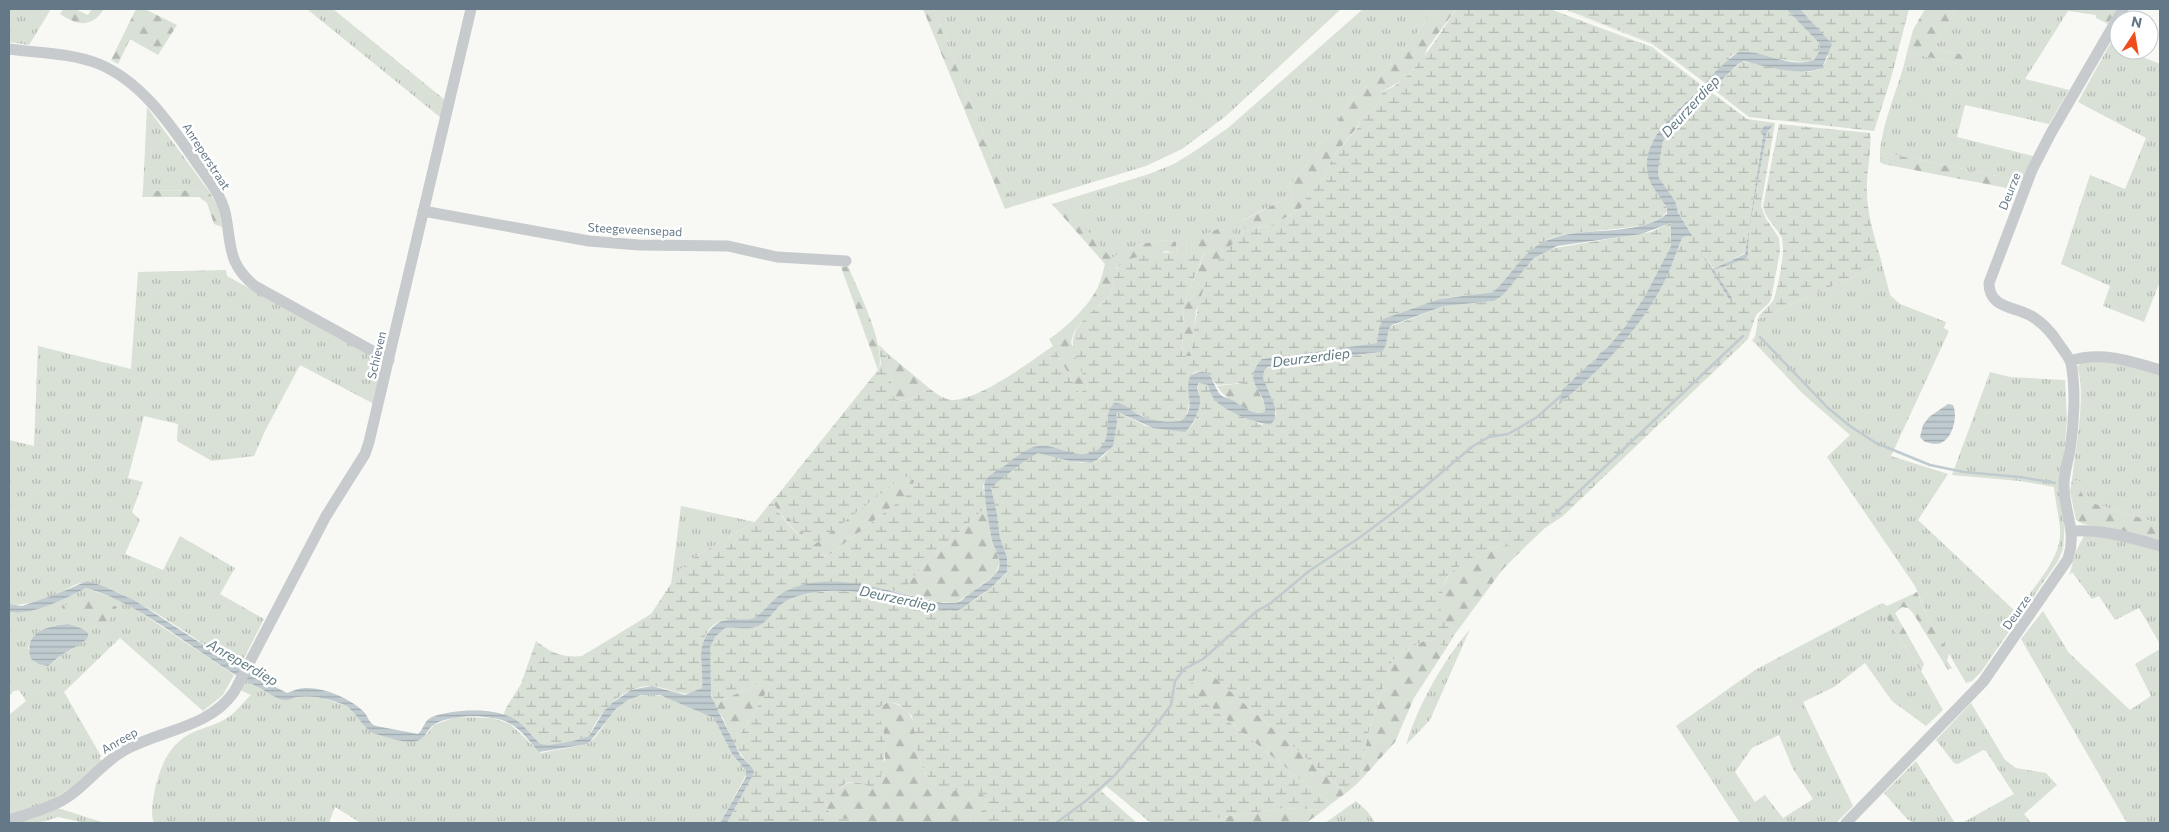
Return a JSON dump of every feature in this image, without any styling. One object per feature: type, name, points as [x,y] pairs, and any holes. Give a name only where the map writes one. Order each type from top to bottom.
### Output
[{"type":"street","name":"Schieven","points":[[240,681],[326,516],[365,454],[389,360],[471,9]]},
{"type":"street","name":"Deurze","points":[[1846,823],[1983,682],[2063,568],[2072,548],[2073,531],[2064,488],[2073,420],[2070,362],[2053,335],[2043,324],[2031,316],[2004,306],[1993,299],[1989,292],[1989,283],[2032,170],[2122,9]]},
{"type":"street","name":"Anreperstraat","points":[[9,49],[60,56],[98,64],[134,86],[170,125],[217,195],[225,211],[230,252],[238,269],[244,276],[255,286],[389,360]]},
{"type":"street","name":"Steegeveensepad","points":[[423,211],[597,242],[639,245],[728,246],[777,257],[846,261]]},
{"type":"street","points":[[2070,362],[2082,358],[2109,357],[2160,370]]},
{"type":"street","points":[[2073,531],[2087,530],[2106,533],[2160,546]]},
{"type":"street","name":"Anreep","points":[[9,820],[32,814],[60,802],[104,764],[124,750],[153,737],[196,723],[210,715],[228,699],[240,681]]},
{"type":"green space","points":[[9,9],[51,9],[29,45],[9,42]]},
{"type":"green space","points":[[63,9],[75,9],[88,15],[92,9],[104,9],[94,20],[78,23],[60,14]]},
{"type":"green space","points":[[136,9],[145,9],[177,25],[158,55],[130,39],[118,64],[111,60]]},
{"type":"green space","points":[[307,9],[333,9],[445,100],[441,118]]},
{"type":"green space","points":[[923,9],[933,9],[1014,206],[1005,209]]},
{"type":"green space","points":[[933,9],[1341,9],[1226,116],[1182,149],[1146,166],[1014,206]]},
{"type":"green space","points":[[1363,9],[1435,9],[1407,46],[1379,76],[1349,101],[1333,134],[1319,144],[1317,150],[1297,177],[1287,187],[1294,194],[1243,220],[1245,230],[1235,242],[1235,237],[1186,242],[1187,253],[1177,253],[1176,242],[1150,242],[1133,247],[1111,259],[1062,201],[1149,174],[1174,164],[1195,151],[1228,128]]},
{"type":"green space","points":[[1435,9],[1456,9],[1427,49],[1424,58],[1403,80],[1383,91],[1376,106],[1360,120],[1359,125],[1337,152],[1327,168],[1325,176],[1309,192],[1302,207],[1270,226],[1245,230],[1242,221],[1294,194],[1287,187],[1297,177],[1317,150],[1319,144],[1333,134],[1349,101],[1379,76],[1407,46]]},
{"type":"green space","points":[[1456,9],[1550,9],[1651,48],[1703,86],[1672,115],[1655,137],[1649,150],[1647,164],[1649,178],[1664,202],[1667,211],[1662,217],[1634,227],[1566,234],[1549,239],[1534,249],[1493,292],[1444,298],[1384,319],[1379,328],[1377,343],[1262,359],[1255,369],[1254,382],[1217,385],[1208,374],[1198,371],[1192,374],[1188,409],[1185,416],[1179,421],[1171,423],[1154,420],[1114,403],[1108,414],[1107,439],[1099,449],[1091,453],[1082,454],[1049,447],[1032,448],[985,481],[983,486],[987,506],[925,563],[901,593],[842,582],[811,583],[784,593],[755,617],[728,619],[717,622],[710,628],[702,646],[701,667],[703,687],[697,691],[685,694],[652,686],[631,690],[606,709],[589,736],[548,745],[541,744],[516,720],[503,716],[521,684],[536,641],[557,654],[582,656],[651,614],[680,570],[691,559],[755,522],[772,501],[786,522],[798,534],[817,550],[820,549],[823,555],[828,556],[906,496],[913,487],[914,480],[904,476],[814,545],[788,517],[776,497],[878,370],[881,364],[879,345],[887,353],[894,398],[898,400],[907,400],[929,388],[947,399],[965,398],[1005,379],[1053,346],[1079,393],[1088,388],[1075,357],[1073,340],[1075,332],[1090,313],[1110,295],[1115,272],[1119,266],[1135,257],[1159,253],[1204,253],[1184,304],[1182,356],[1191,356],[1196,318],[1202,293],[1206,281],[1219,259],[1245,230],[1270,226],[1302,207],[1309,192],[1325,176],[1327,168],[1337,152],[1359,126],[1360,120],[1376,106],[1383,91],[1404,79],[1414,68]]},
{"type":"green space","points":[[1550,9],[1652,47],[1699,83],[1651,48]]},
{"type":"green space","points":[[1560,9],[1654,44],[1702,80],[1652,44]]},
{"type":"green space","points":[[1564,9],[1786,9],[1819,43],[1820,50],[1814,60],[1804,62],[1747,53],[1732,55],[1725,65],[1705,83],[1654,44]]},
{"type":"green space","points":[[1800,9],[1909,9],[1891,78],[1874,131],[1749,117],[1713,89],[1741,62],[1800,72],[1809,72],[1821,68],[1828,57],[1813,23]]},
{"type":"green space","points":[[1925,9],[1956,9],[1936,45],[1938,49],[1960,54],[1962,65],[1907,52],[1913,30]]},
{"type":"green space","points":[[1956,9],[2097,9],[2096,15],[2068,11],[2025,79],[2069,90],[2049,124],[1965,105],[1957,137],[2033,156],[2022,181],[1880,152],[1888,114],[1907,52],[1962,65],[1960,54],[1938,49],[1936,45]]},
{"type":"green space","points":[[2097,9],[2117,9],[2109,10],[2108,24],[2096,18],[2095,13]]},
{"type":"green space","points":[[2109,46],[2109,60],[2150,60],[2160,64],[2160,281],[2144,322],[2103,306],[2110,286],[2061,264],[2090,175],[2125,189],[2146,138],[2078,102]]},
{"type":"green space","points":[[1711,92],[1747,119],[1775,123],[1761,206],[1766,219],[1779,238],[1780,251],[1771,299],[1756,315],[1748,339],[1563,516],[1545,528],[1528,544],[1503,546],[1480,554],[1465,562],[1449,575],[1444,584],[1441,612],[1447,625],[1455,634],[1447,647],[1426,640],[1401,652],[1392,661],[1369,730],[1358,783],[1346,793],[1204,668],[1187,688],[1331,804],[1324,810],[1285,808],[1223,817],[1201,823],[1151,823],[1106,786],[1101,791],[1137,823],[968,823],[981,812],[985,804],[985,796],[947,790],[929,778],[919,759],[912,716],[899,704],[888,702],[878,708],[885,741],[880,781],[873,787],[856,782],[844,784],[836,791],[827,809],[831,814],[858,823],[727,823],[754,773],[734,744],[770,686],[766,680],[714,704],[709,675],[709,652],[712,641],[725,628],[758,625],[765,621],[786,601],[811,593],[831,591],[871,594],[950,611],[956,610],[980,596],[997,583],[1007,572],[1007,557],[1000,538],[991,486],[1027,458],[1039,453],[1047,453],[1082,463],[1091,463],[1100,459],[1108,451],[1114,440],[1118,412],[1146,426],[1187,431],[1197,414],[1199,399],[1197,390],[1200,383],[1208,385],[1223,407],[1262,425],[1276,415],[1263,381],[1264,371],[1270,367],[1299,361],[1381,352],[1386,346],[1392,326],[1444,306],[1494,301],[1503,295],[1534,258],[1549,249],[1651,232],[1671,223],[1671,246],[1645,296],[1624,328],[1608,347],[1565,387],[1560,403],[1562,402],[1610,357],[1624,340],[1661,286],[1673,263],[1682,238],[1687,236],[1693,237],[1659,178],[1658,170],[1663,141],[1690,110]],"holes":[[[1764,126],[1774,126],[1767,132],[1749,230],[1748,256],[1716,268],[1745,253],[1763,134],[1760,132]],[[1698,248],[1714,269],[1731,298],[1729,298]]]},
{"type":"green space","points":[[147,107],[208,190],[143,191]]},
{"type":"green space","points":[[1779,124],[1870,133],[1867,201],[1882,264],[1758,319],[1774,299],[1780,276],[1783,249],[1781,236],[1768,218],[1763,206]]},
{"type":"green space","points":[[1880,152],[2022,181],[2017,190],[1883,164],[1880,162]]},
{"type":"green space","points":[[208,190],[218,207],[222,227],[214,224],[207,203],[199,197],[142,197],[143,191]]},
{"type":"green space","points":[[1062,201],[1111,258],[1142,244],[1159,241],[1176,242],[1177,253],[1166,251],[1117,267],[1110,296],[1081,322],[1074,332],[1071,342],[1088,388],[1079,393],[1049,339],[1070,323],[1089,302],[1098,287],[1105,264],[1052,204]]},
{"type":"green space","points":[[1230,224],[1235,242],[1226,251],[1196,311],[1191,356],[1182,356],[1184,304],[1204,254],[1187,253],[1186,242]]},
{"type":"green space","points":[[1882,264],[1890,295],[1900,304],[1946,322],[1944,328],[1949,331],[1891,456],[1948,474],[1918,520],[2016,612],[2043,576],[2055,556],[2060,536],[2060,525],[2054,487],[2020,481],[1952,475],[1990,372],[2010,377],[2065,380],[2067,420],[2061,486],[2065,507],[2063,549],[2058,561],[1981,672],[1972,681],[1966,683],[1928,618],[1915,586],[1827,457],[1850,435],[1803,394],[1752,340],[1755,337],[1758,319]]},
{"type":"green space","points":[[848,266],[875,334],[880,360],[878,370],[841,267]]},
{"type":"green space","points":[[226,270],[227,276],[375,358],[381,369],[374,404],[300,365],[254,456],[212,461],[177,441],[178,424],[144,416],[128,478],[143,482],[132,512],[140,520],[125,554],[163,570],[180,536],[235,568],[220,594],[264,619],[239,668],[161,616],[115,591],[96,584],[81,583],[42,600],[14,605],[9,604],[9,440],[34,446],[38,346],[131,369],[138,272]]},
{"type":"green space","points":[[887,353],[929,388],[907,400],[903,401],[894,398]]},
{"type":"green space","points":[[2110,361],[2160,374],[2160,524],[2086,501],[2072,480],[2081,406],[2080,378],[2077,367],[2083,362]]},
{"type":"green space","points":[[1254,382],[1265,405],[1265,411],[1262,413],[1236,404],[1220,391],[1217,386]]},
{"type":"green space","points":[[904,476],[914,480],[913,487],[906,496],[828,556],[821,554],[805,541],[789,524],[772,501],[776,497],[788,517],[814,544]]},
{"type":"green space","points":[[2072,480],[2082,481],[2081,492],[2086,501],[2160,524],[2160,541],[2083,524],[2076,520],[2070,491]]},
{"type":"green space","points":[[681,506],[755,522],[691,559],[680,570],[671,585]]},
{"type":"green space","points":[[987,506],[991,536],[1000,562],[995,575],[956,603],[938,602],[901,593],[925,563]]},
{"type":"green space","points":[[2085,534],[2129,542],[2160,551],[2160,644],[2139,608],[2115,620],[2099,596],[2092,599],[2072,572],[2069,576],[2076,551]]},
{"type":"green space","points":[[1511,544],[1528,544],[1503,569],[1455,634],[1447,625],[1440,607],[1441,596],[1447,578],[1458,565],[1475,555]]},
{"type":"green space","points":[[86,588],[121,601],[140,612],[234,675],[223,695],[203,711],[120,638],[64,692],[101,756],[99,758],[102,761],[72,787],[49,802],[9,816],[9,715],[26,701],[19,690],[14,691],[9,696],[9,612],[18,613],[38,609]],"holes":[[[62,606],[117,608],[85,618]],[[68,624],[73,649],[62,654],[54,662],[28,649],[33,637],[43,629]]]},
{"type":"green space","points":[[1917,592],[1928,618],[1949,653],[1947,661],[1952,668],[1948,670],[1913,613],[1908,608],[1902,607],[1895,613],[1924,664],[1921,671],[1878,605],[1883,603],[1887,606]]},
{"type":"green space","points":[[86,597],[117,607],[107,625],[99,625],[61,607]]},
{"type":"green space","points":[[1878,605],[1921,671],[1943,710],[1926,726],[1892,701],[1865,663],[1834,687],[1803,702],[1853,806],[1836,823],[1740,823],[1676,726],[1755,670]],"holes":[[[1779,735],[1793,769],[1813,799],[1783,818],[1765,795],[1755,802],[1735,772],[1752,748]]]},
{"type":"green space","points":[[2043,611],[2069,653],[2130,710],[2151,696],[2135,664],[2160,649],[2160,823],[2127,823],[2021,639]]},
{"type":"green space","points":[[1470,629],[1430,720],[1406,745],[1417,714],[1432,684],[1450,655]]},
{"type":"green space","points":[[1426,640],[1447,647],[1414,698],[1395,742],[1358,783],[1369,730],[1392,661],[1401,652]]},
{"type":"green space","points":[[1204,668],[1346,793],[1331,804],[1187,688]]},
{"type":"green space","points":[[245,680],[286,700],[304,696],[322,698],[344,705],[354,713],[367,729],[406,741],[413,742],[428,733],[434,725],[456,717],[492,718],[510,724],[541,753],[588,744],[611,715],[626,701],[638,696],[663,696],[714,718],[732,754],[747,773],[720,823],[361,823],[335,807],[329,823],[154,823],[152,811],[155,789],[159,773],[170,751],[188,735],[222,721],[234,713],[251,695],[240,690]]},
{"type":"green space","points":[[766,680],[770,686],[734,744],[723,718],[714,704]]},
{"type":"green space","points":[[888,702],[901,706],[909,713],[916,733],[922,767],[934,783],[948,789],[970,791],[985,796],[984,808],[972,821],[968,823],[858,823],[831,814],[827,809],[834,793],[849,783],[860,783],[885,760],[883,728],[878,717],[878,708]]},
{"type":"green space","points":[[1971,703],[2005,760],[2016,768],[2046,773],[2057,785],[2024,814],[2031,823],[1962,823],[2014,794],[1986,751],[1983,750],[1958,764],[1954,763],[1936,740]]},
{"type":"green space","points":[[1916,761],[1955,823],[1914,823],[1907,819],[1884,793]]},
{"type":"green space","points":[[1356,801],[1368,812],[1375,823],[1325,823]]},
{"type":"green space","points":[[55,808],[105,823],[85,823],[58,817],[39,823],[12,823]]},
{"type":"green space","points":[[1285,808],[1324,810],[1306,823],[1201,823],[1223,817]]},
{"type":"water","points":[[1786,9],[1800,9],[1832,44],[1822,68],[1794,71],[1744,61],[1738,64],[1713,89],[1705,83],[1739,52],[1748,52],[1795,62],[1814,60],[1820,50],[1819,43]]},
{"type":"water","name":"Deurzerdiep","points":[[1703,86],[1711,92],[1690,110],[1663,141],[1658,170],[1659,178],[1675,201],[1678,212],[1693,237],[1687,236],[1682,238],[1663,284],[1631,333],[1591,376],[1562,402],[1559,404],[1562,390],[1608,347],[1624,328],[1645,296],[1671,246],[1671,223],[1641,234],[1557,246],[1534,258],[1503,295],[1494,301],[1444,306],[1392,325],[1382,352],[1301,361],[1268,367],[1264,371],[1263,378],[1275,407],[1275,419],[1271,424],[1259,423],[1227,409],[1214,398],[1208,385],[1199,383],[1197,389],[1200,399],[1198,412],[1194,422],[1185,432],[1153,428],[1118,412],[1113,446],[1097,460],[1091,463],[1070,461],[1038,453],[991,487],[1000,538],[1007,557],[1007,572],[992,587],[961,609],[955,611],[943,610],[867,593],[828,591],[809,593],[790,599],[758,626],[725,628],[715,637],[710,647],[711,696],[740,755],[753,769],[754,773],[727,823],[720,823],[746,777],[746,771],[732,754],[714,718],[660,695],[641,695],[628,700],[616,709],[588,744],[539,752],[521,732],[509,723],[492,718],[472,716],[452,718],[435,724],[417,741],[408,742],[371,732],[352,711],[337,702],[309,697],[297,697],[287,700],[277,698],[217,663],[154,620],[110,597],[86,588],[38,609],[18,613],[9,612],[9,604],[22,606],[87,581],[134,600],[239,668],[287,693],[306,688],[323,690],[350,701],[365,713],[371,723],[376,726],[418,734],[427,720],[432,717],[452,712],[486,711],[508,716],[516,720],[541,744],[548,745],[573,741],[589,736],[604,711],[631,690],[652,686],[685,695],[702,688],[701,651],[705,637],[710,630],[724,621],[755,617],[784,592],[803,585],[843,582],[885,589],[944,603],[956,603],[962,600],[990,579],[997,572],[1000,564],[992,540],[987,509],[984,485],[987,478],[1030,448],[1046,446],[1082,454],[1097,450],[1106,439],[1108,414],[1114,403],[1124,405],[1149,419],[1164,422],[1180,421],[1186,416],[1188,411],[1188,387],[1191,375],[1204,372],[1208,374],[1223,397],[1229,398],[1249,410],[1262,413],[1265,411],[1265,404],[1254,381],[1253,374],[1262,359],[1377,343],[1379,328],[1383,319],[1440,299],[1493,292],[1525,256],[1539,244],[1577,233],[1640,226],[1667,214],[1667,209],[1649,179],[1647,165],[1649,151],[1654,138],[1662,126]]},
{"type":"water","points":[[1774,125],[1767,132],[1749,230],[1748,256],[1745,259],[1714,270],[1732,298],[1729,299],[1698,248],[1713,269],[1745,254],[1763,135],[1760,132],[1764,126]]},
{"type":"water","points":[[1948,404],[1953,405],[1955,415],[1955,421],[1949,436],[1939,444],[1925,442],[1920,437],[1923,425],[1929,417]]},
{"type":"water","points":[[68,624],[86,631],[87,639],[61,655],[48,666],[39,664],[31,659],[30,642],[38,632]]},
{"type":"waterway","points":[[1553,516],[1743,336]]},
{"type":"waterway","points":[[1760,337],[1828,408],[1850,426],[1876,443],[1930,465],[1964,472],[2020,477],[2055,483]]},
{"type":"waterway","points":[[1056,823],[1087,800],[1115,775],[1147,737],[1171,705],[1175,681],[1184,669],[1203,659],[1257,611],[1271,603],[1309,571],[1359,538],[1403,505],[1473,446],[1489,437],[1508,434],[1517,429],[1537,417],[1562,395]]},
{"type":"water label","name":"Anreperdiep","points":[[243,662]]}]
